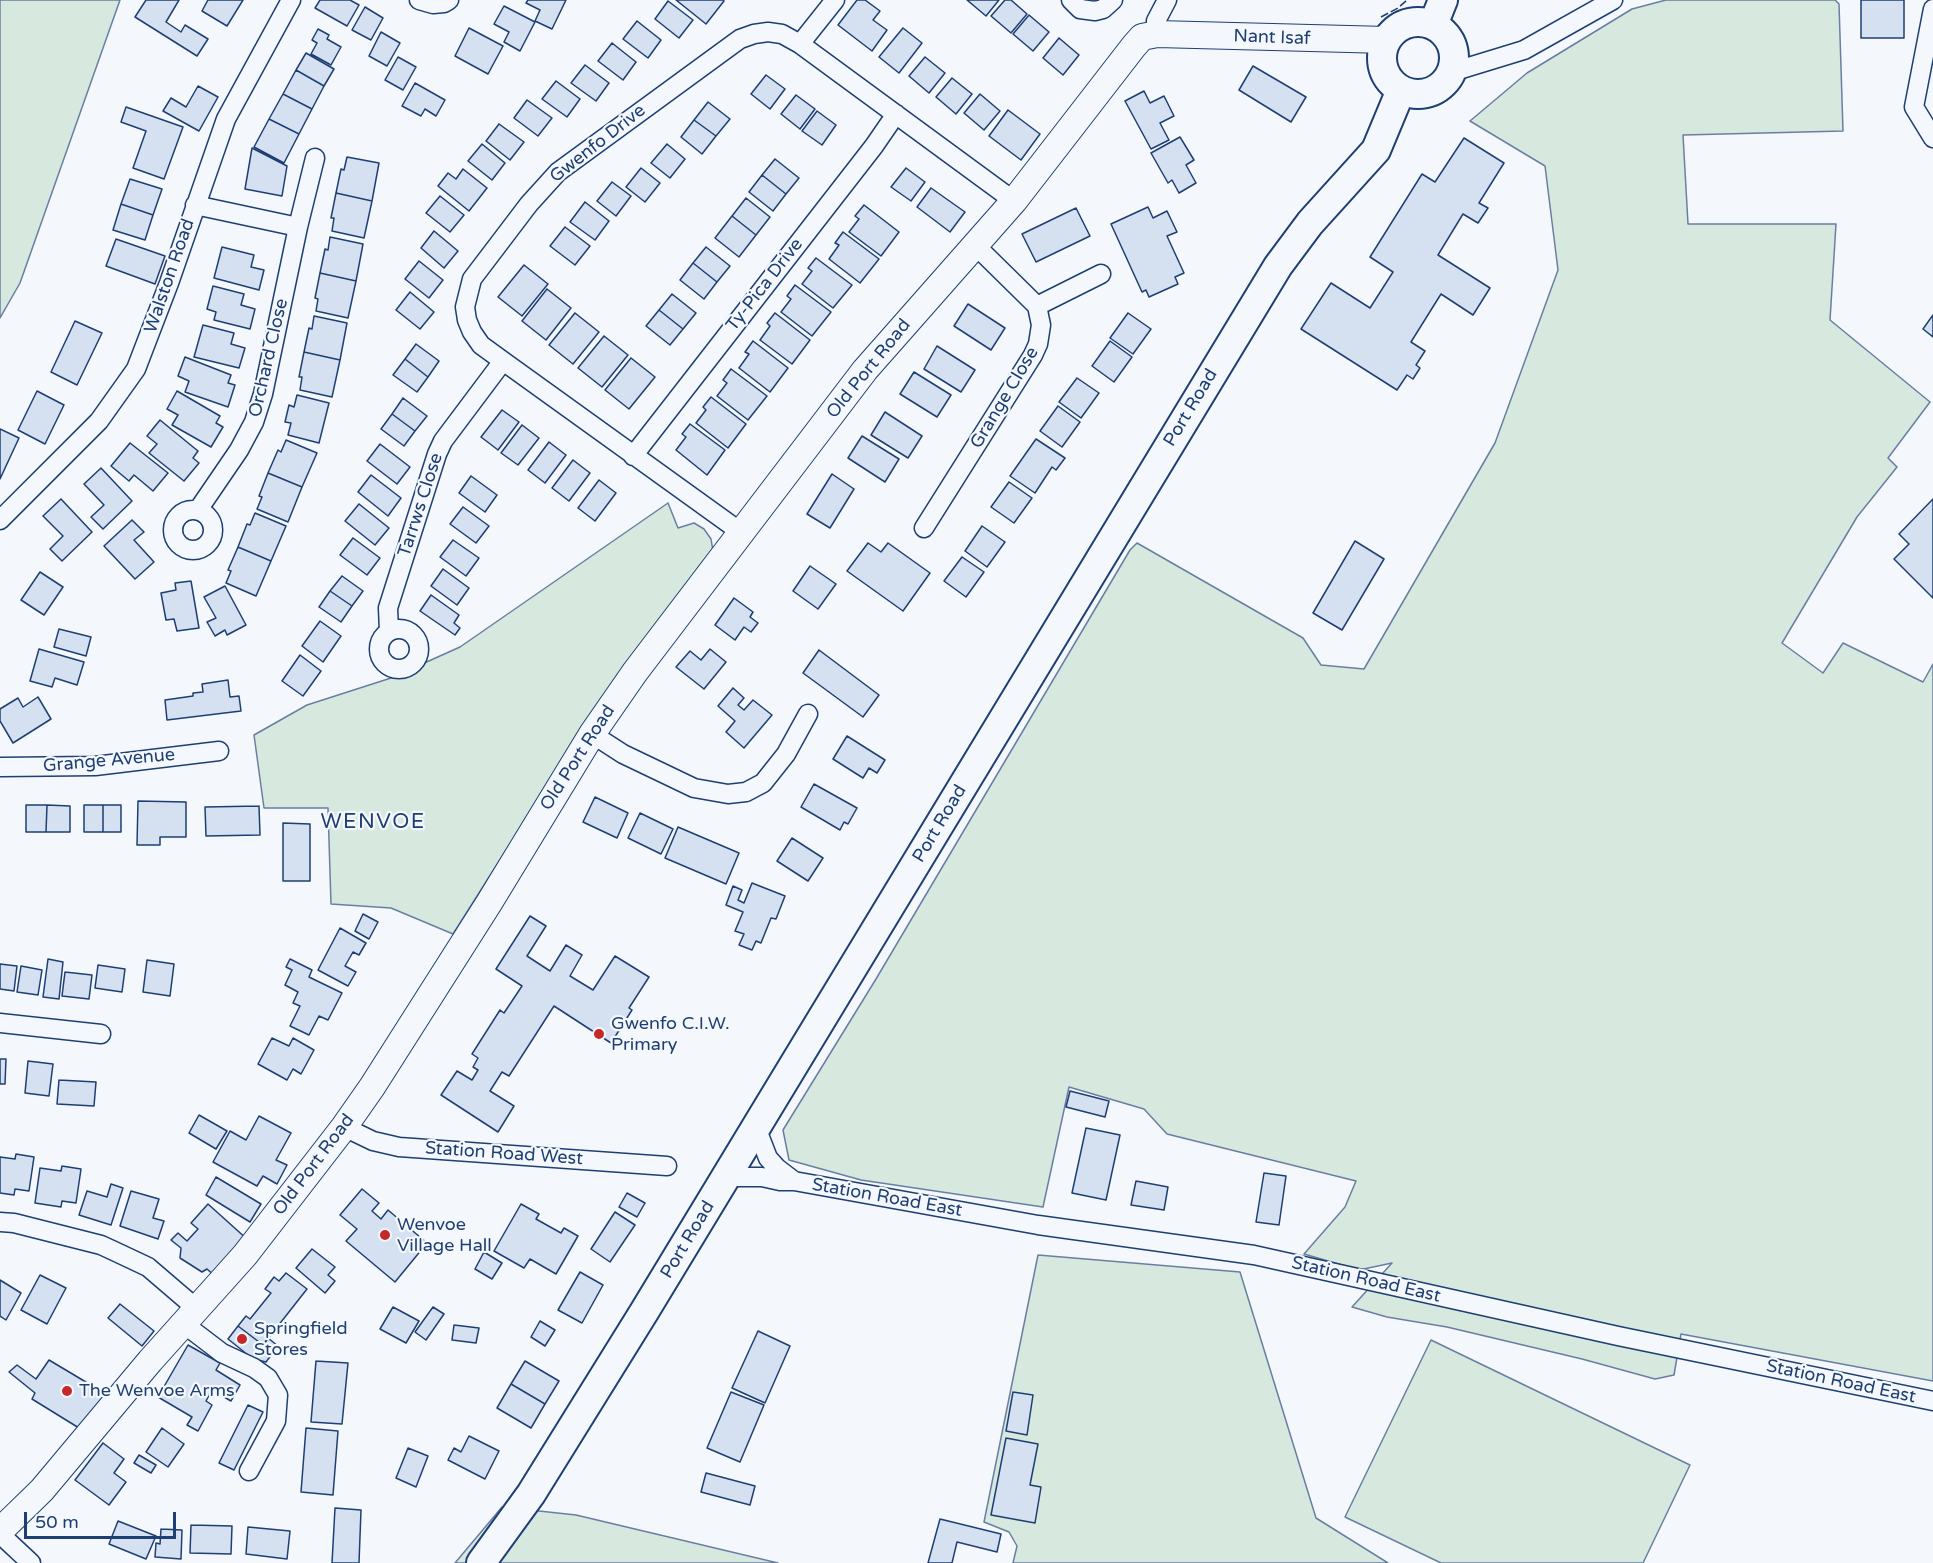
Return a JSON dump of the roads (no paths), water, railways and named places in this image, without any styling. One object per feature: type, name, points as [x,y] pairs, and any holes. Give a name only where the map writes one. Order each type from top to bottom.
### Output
[{"type":"main road","points":[[1438,12],[1443,32],[1451,42],[1454,54],[1452,72],[1444,83],[1434,90],[1422,94],[1401,90],[1385,71],[1382,59],[1387,40],[1406,24],[1418,22],[1438,12]]},
{"type":"main road","name":"Port Road","points":[[481,1563],[513,1521],[564,1442],[1254,304],[1278,266],[1310,223],[1376,150],[1401,90]]},
{"type":"street","name":"Walston Road","points":[[0,520],[99,421],[136,369],[169,283],[226,119],[291,0]]},
{"type":"street","points":[[419,0],[433,4],[449,0]]},
{"type":"street","points":[[800,44],[834,0]]},
{"type":"street","points":[[1071,0],[1080,9],[1095,11],[1103,9],[1113,0]]},
{"type":"street","points":[[1157,34],[1156,21],[1167,0]]},
{"type":"street","points":[[1452,72],[1524,50],[1613,0]]},
{"type":"street","points":[[1933,9],[1914,107],[1933,138]]},
{"type":"street","name":"Gwenfo Drive","points":[[742,532],[502,361],[481,345],[472,332],[465,307],[472,279],[552,177],[740,39],[768,32],[782,34],[800,44],[1014,201]]},
{"type":"street","name":"Nant Isaf","points":[[1157,34],[1387,40]]},
{"type":"street","name":"Old Port Road","points":[[0,1532],[56,1474],[245,1255],[344,1127],[489,903],[592,734],[635,672],[865,370],[1014,201],[1134,46],[1142,38],[1157,34]]},
{"type":"street","name":"Ty-Pica Drive","points":[[633,456],[874,146],[896,114]]},
{"type":"street","name":"Orchard Close","points":[[198,510],[239,450],[254,422],[263,394],[315,158]]},
{"type":"street","points":[[195,205],[298,227]]},
{"type":"street","points":[[975,245],[1037,306],[1101,274]]},
{"type":"street","name":"Grange Close","points":[[924,528],[1033,356],[1038,344],[1041,325],[1037,306]]},
{"type":"street","name":"Tarrws Close","points":[[389,632],[388,608],[437,454],[443,441],[502,361]]},
{"type":"street","points":[[592,734],[641,763],[694,788],[728,794],[746,792],[763,783],[786,754],[808,714]]},
{"type":"street","name":"Grange Avenue","points":[[0,767],[95,766],[219,751]]},
{"type":"street","points":[[0,1023],[101,1034]]},
{"type":"street","name":"Station Road West","points":[[344,1127],[373,1141],[399,1147],[667,1166]]},
{"type":"street","name":"Station Road East","points":[[756,1127],[768,1158],[794,1181]]},
{"type":"street","name":"Station Road East","points":[[726,1177],[762,1177],[794,1181],[1038,1225],[1254,1255],[1618,1336],[1933,1401]]},
{"type":"street","points":[[0,1222],[100,1245],[147,1267],[222,1353],[254,1368],[268,1378],[278,1395],[276,1421],[249,1470]]},
{"type":"street","points":[[0,1532],[31,1563]]},
{"type":"place","name":"Gwenfo C.I.W. Primary","points":[[599,1034]]},
{"type":"place","name":"Wenvoe Village Hall","points":[[385,1235]]},
{"type":"place","name":"Springfield Stores","points":[[242,1339]]},
{"type":"place","name":"The Wenvoe Arms","points":[[67,1391]]},
{"type":"district","name":"WENVOE","points":[[373,822]]}]
